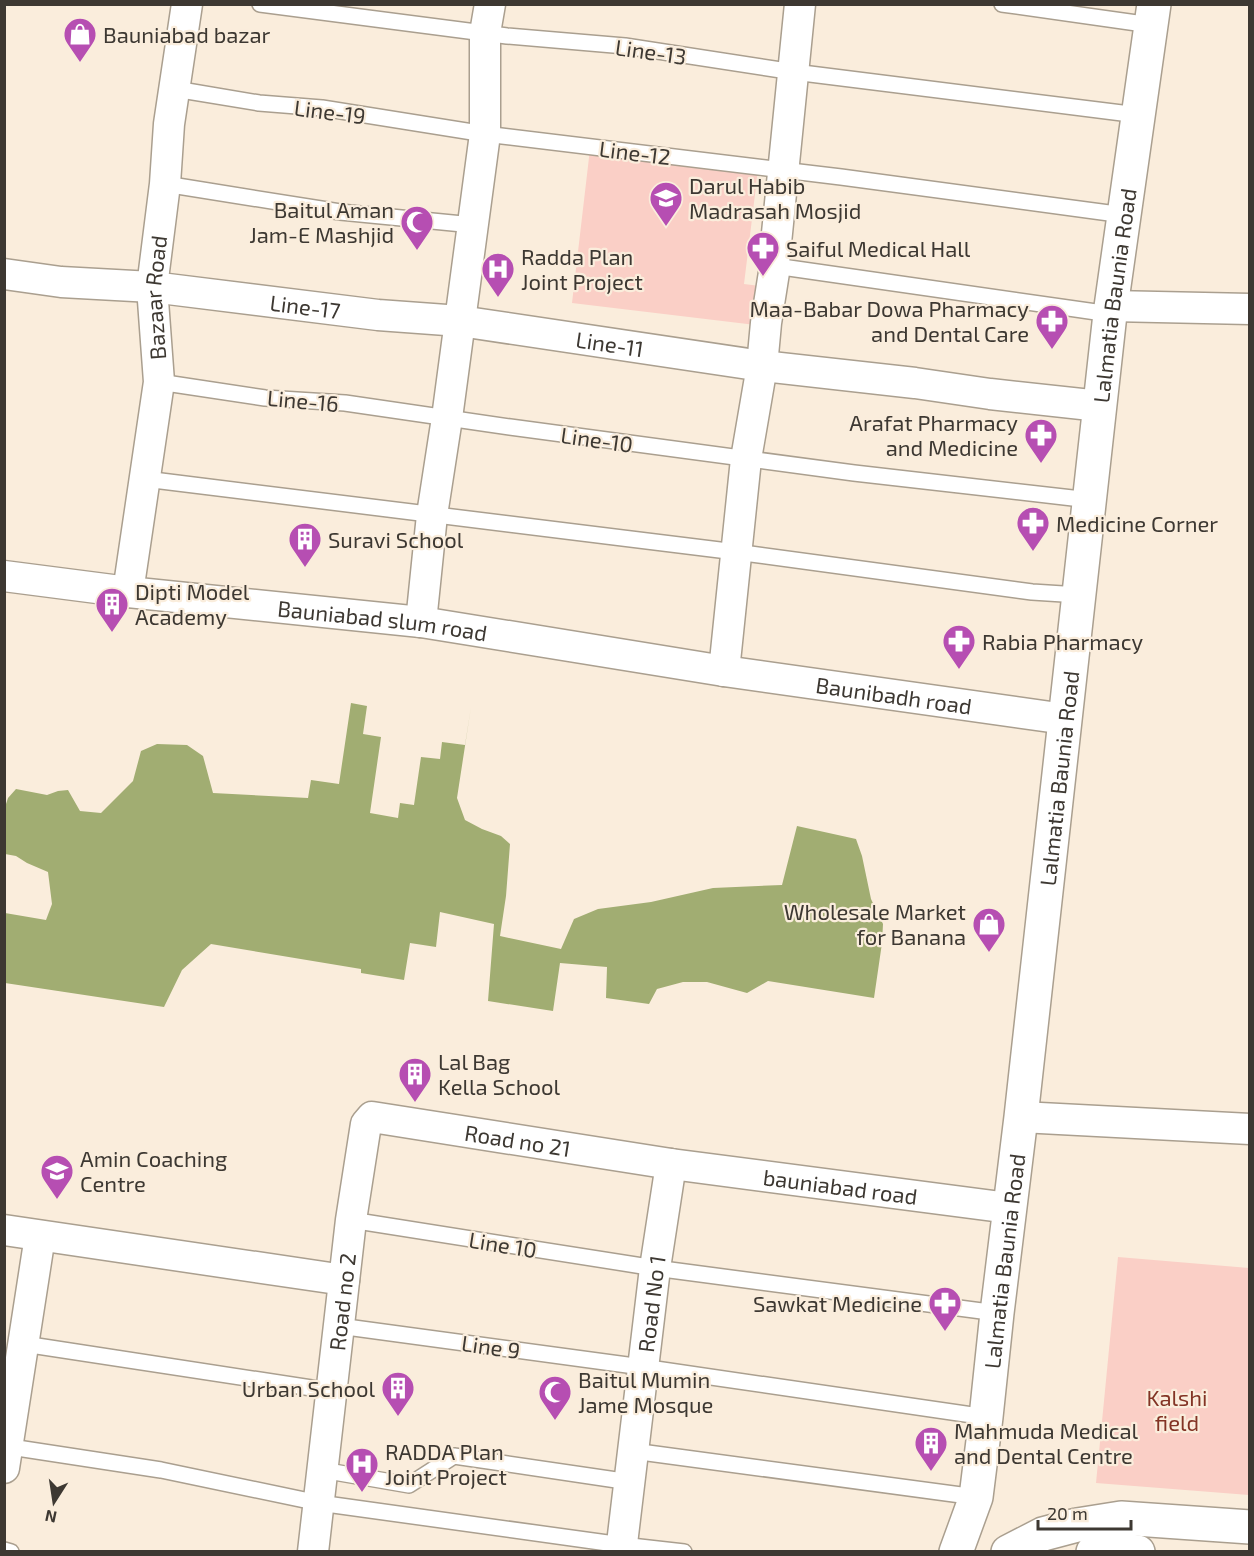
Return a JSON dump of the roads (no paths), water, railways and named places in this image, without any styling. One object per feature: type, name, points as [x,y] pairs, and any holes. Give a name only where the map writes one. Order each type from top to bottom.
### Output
[{"type":"street","name":"Bazaar Road","points":[[128,592],[159,382],[152,287],[170,124],[187,4]]},
{"type":"street","points":[[724,671],[746,459],[762,366],[775,266],[800,4]]},
{"type":"street","name":"Lalmatia Baunia Road","points":[[956,1551],[976,1497],[1021,1117],[1110,310],[1153,15]]},
{"type":"street","points":[[421,622],[432,515],[485,134],[494,24]]},
{"type":"street","name":"Line-17","points":[[4,274],[62,282],[152,287],[378,315],[460,321]]},
{"type":"street","points":[[1110,310],[1250,309]]},
{"type":"street","name":"Line-11","points":[[460,321],[762,366],[1100,406]]},
{"type":"street","name":"Bauniabad slum road","points":[[4,576],[128,592],[421,622],[724,671]]},
{"type":"street","name":"Baunibadh road","points":[[724,671],[1065,719]]},
{"type":"street","name":"Road no 21","points":[[366,1124],[372,1117],[671,1164]]},
{"type":"street","points":[[1021,1117],[1250,1129]]},
{"type":"street","name":"Road no 2","points":[[313,1551],[351,1220],[366,1124]]},
{"type":"street","name":"bauniabad road","points":[[671,1164],[1009,1208]]},
{"type":"street","name":"Road No 1","points":[[621,1548],[619,1480],[633,1451],[655,1268],[671,1164]]},
{"type":"street","points":[[4,1230],[344,1280]]},
{"type":"street","points":[[6,1453],[40,1236]]},
{"type":"street","points":[[1008,1551],[1043,1534],[1121,1518],[1250,1527]]},
{"type":"street","points":[[1093,1551],[1138,1551]]},
{"type":"lane","name":"Line-13","points":[[260,4],[494,24],[794,72],[1138,114]]},
{"type":"lane","points":[[1002,4],[1153,15]]},
{"type":"lane","name":"Line-19","points":[[175,89],[259,103],[322,108],[485,134]]},
{"type":"lane","name":"Line-12","points":[[485,134],[841,177],[1124,215]]},
{"type":"lane","points":[[165,184],[340,212],[473,225]]},
{"type":"lane","points":[[775,266],[1110,310]]},
{"type":"lane","name":"Line-16","points":[[159,382],[265,398],[345,404],[447,418]]},
{"type":"lane","name":"Line-10","points":[[447,418],[854,474],[1090,500]]},
{"type":"lane","points":[[145,479],[736,552],[1032,592],[1079,595]]},
{"type":"lane","name":"Line 10","points":[[351,1220],[655,1268],[997,1313]]},
{"type":"lane","name":"Line 9","points":[[339,1326],[986,1417]]},
{"type":"lane","points":[[24,1344],[332,1391]]},
{"type":"lane","points":[[633,1451],[976,1497]]},
{"type":"lane","points":[[6,1453],[161,1470],[319,1503],[621,1548],[684,1551]]},
{"type":"lane","points":[[322,1470],[409,1485],[454,1456],[619,1480]]},
{"type":"lane","points":[[4,1550],[11,1551]]},
{"type":"place","name":"Bauniabad bazar","points":[[80,63]]},
{"type":"place","name":"Darul Habib Madrasah Mosjid","points":[[666,227]]},
{"type":"place","name":"Baitul Aman Jam-E Mashjid","points":[[417,251]]},
{"type":"place","name":"Saiful Medical Hall","points":[[763,277]]},
{"type":"place","name":"Radda Plan Joint Project","points":[[498,298]]},
{"type":"place","name":"Maa-Babar Dowa Pharmacy and Dental Care","points":[[1052,350]]},
{"type":"place","name":"Arafat Pharmacy and Medicine","points":[[1041,464]]},
{"type":"place","name":"Medicine Corner","points":[[1033,552]]},
{"type":"place","name":"Suravi School","points":[[305,568]]},
{"type":"place","name":"Dipti Model Academy","points":[[112,633]]},
{"type":"place","name":"Rabia Pharmacy","points":[[959,670]]},
{"type":"place","name":"Wholesale Market for Banana","points":[[989,953]]},
{"type":"place","name":"Lal Bag Kella School","points":[[415,1103]]},
{"type":"place","name":"Amin Coaching Centre","points":[[57,1200]]},
{"type":"place","name":"Sawkat Medicine","points":[[945,1332]]},
{"type":"place","name":"Urban School","points":[[398,1417]]},
{"type":"place","name":"Baitul Mumin Jame Mosque","points":[[555,1421]]},
{"type":"place","name":"Mahmuda Medical and Dental Centre","points":[[931,1472]]},
{"type":"place","name":"RADDA Plan Joint Project","points":[[362,1493]]},
{"type":"park label","name":"Kalshi field","points":[[1177,1410]]}]
